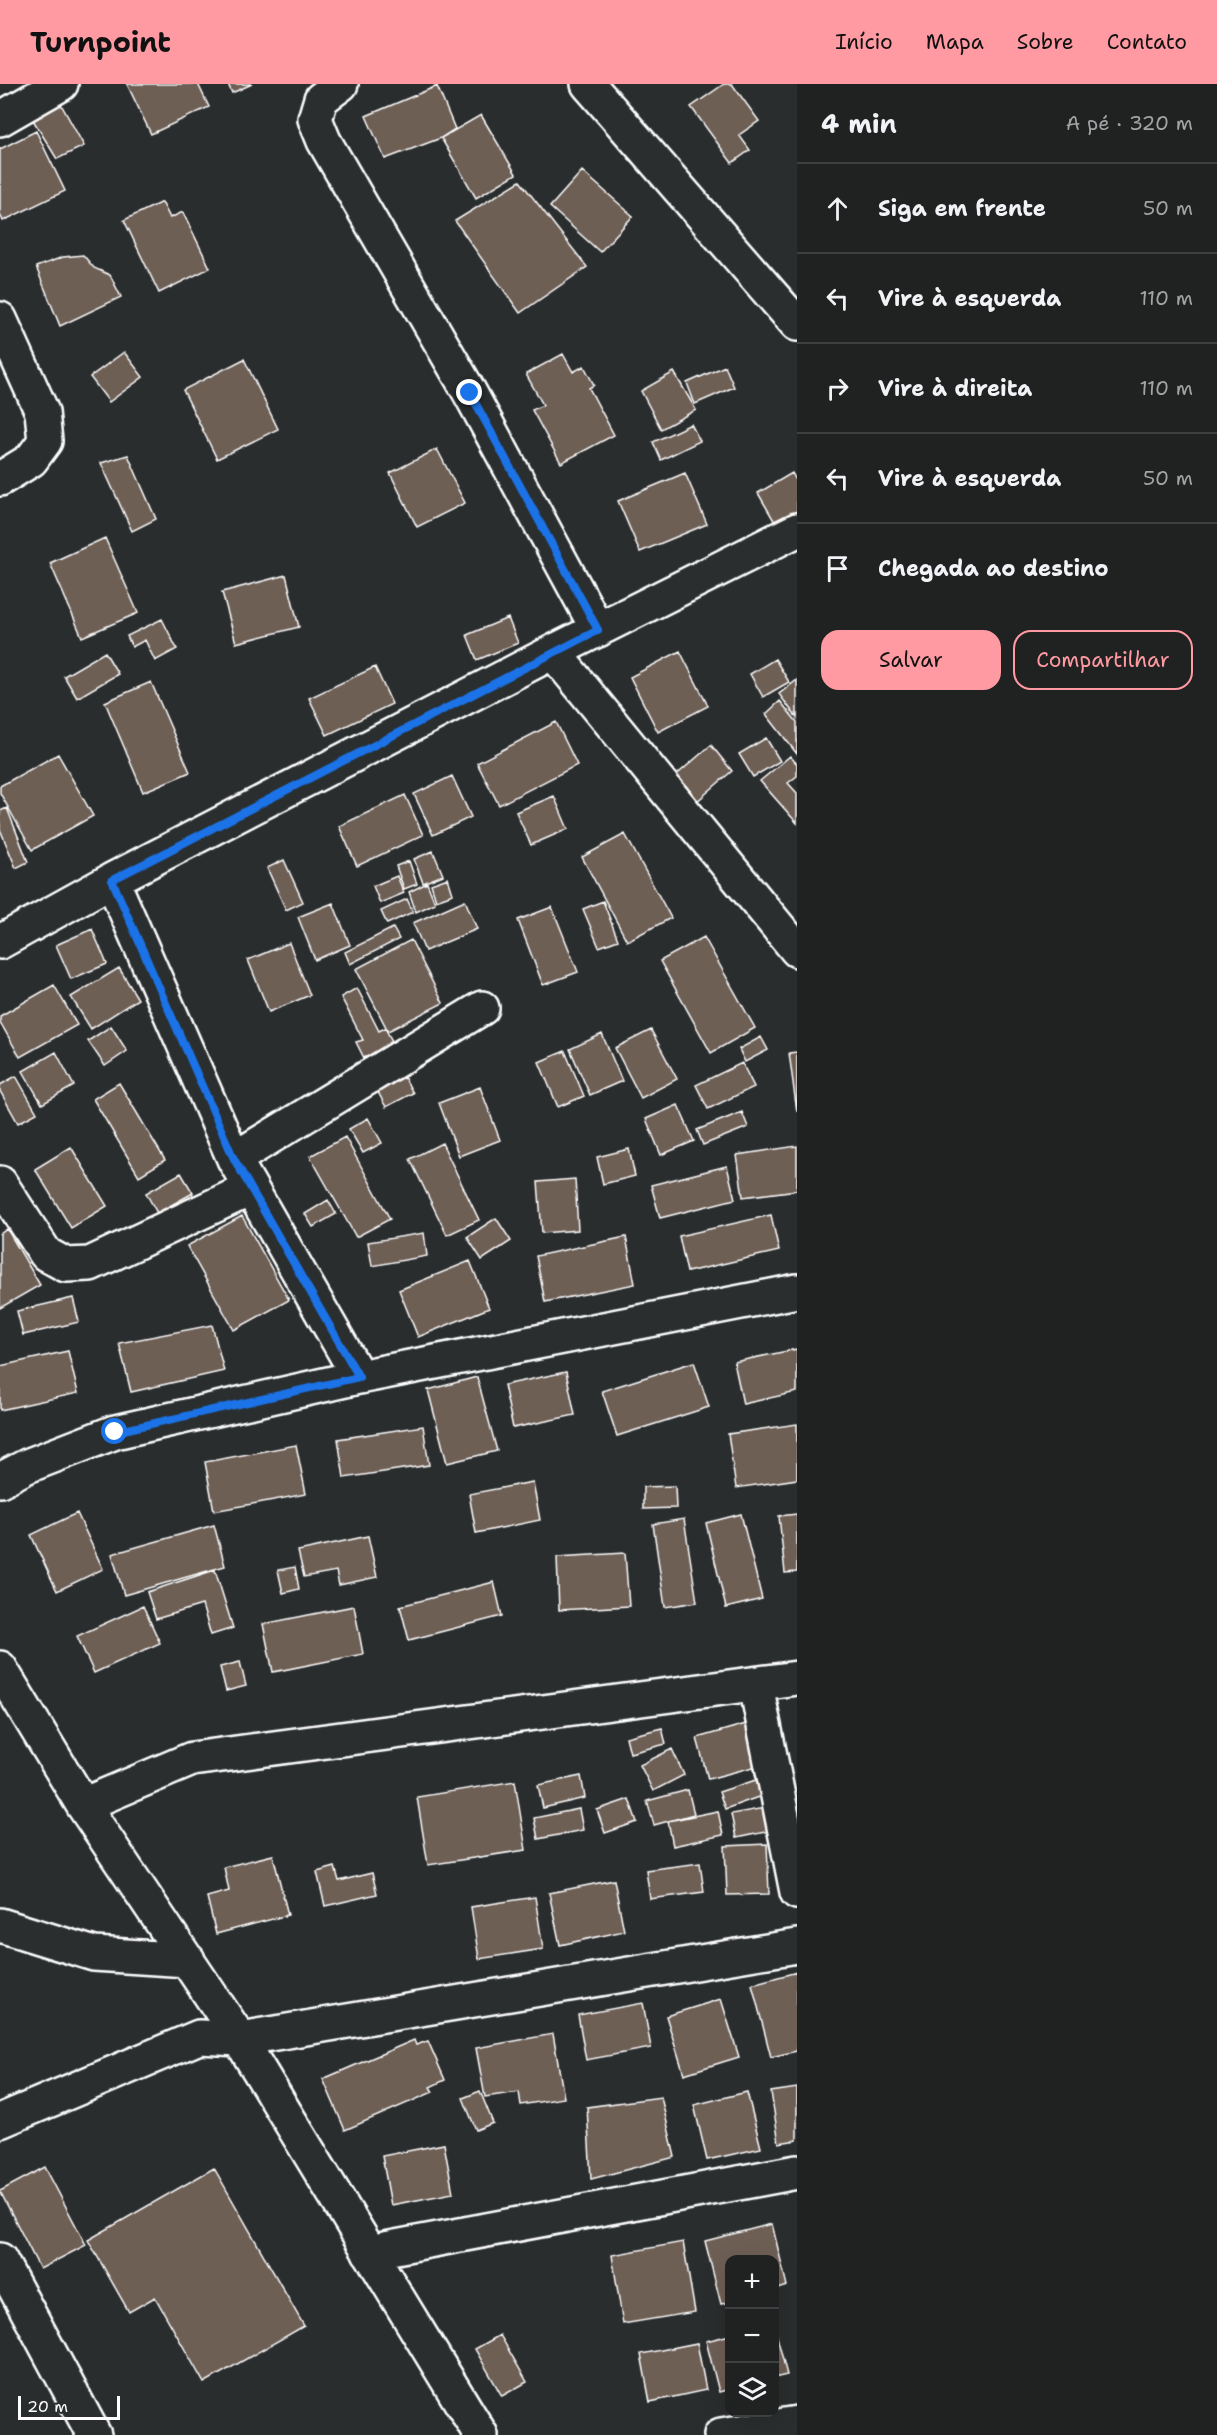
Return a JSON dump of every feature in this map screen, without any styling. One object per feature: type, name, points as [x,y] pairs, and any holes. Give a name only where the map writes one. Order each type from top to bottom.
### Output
[{"type":"street","points":[[0,119],[61,84]]},
{"type":"street","points":[[341,84],[321,99],[315,119],[324,141],[470,393],[598,630]]},
{"type":"street","points":[[588,84],[797,324]]},
{"type":"street","points":[[0,319],[42,412],[45,441],[31,460],[0,479]]},
{"type":"street","points":[[0,942],[112,880],[553,652],[792,542]]},
{"type":"street","points":[[553,652],[797,950]]},
{"type":"street","points":[[112,880],[234,1159],[359,1377]]},
{"type":"street","points":[[234,1159],[482,1008]]},
{"type":"street","points":[[0,1183],[46,1254],[66,1265],[90,1264],[250,1189]]},
{"type":"street","points":[[0,1480],[27,1466],[115,1432],[359,1377],[797,1291]]},
{"type":"street","points":[[0,1668],[82,1805],[240,2039],[481,2435]]},
{"type":"street","points":[[82,1805],[192,1759],[797,1678]]},
{"type":"street","points":[[756,1685],[797,1892]]},
{"type":"street","points":[[0,1925],[94,1954],[188,1960]]},
{"type":"street","points":[[0,2121],[199,2037],[240,2039],[797,1946]]},
{"type":"street","points":[[369,2252],[797,2172]]},
{"type":"street","points":[[0,2260],[94,2435]]},
{"type":"street","points":[[721,2435],[797,2423]]},
{"type":"building","points":[[127,84],[198,84],[209,107],[151,134]]},
{"type":"building","points":[[228,84],[252,84],[232,93]]},
{"type":"building","points":[[724,84],[732,84],[759,121],[739,135],[750,150],[732,163],[691,107]]},
{"type":"building","points":[[437,86],[455,129],[441,138],[385,159],[366,116]]},
{"type":"building","points":[[57,97],[84,146],[57,159],[30,115]]},
{"type":"building","points":[[481,115],[516,174],[476,198],[441,138]]},
{"type":"building","points":[[36,131],[65,191],[3,221],[0,214],[0,149]]},
{"type":"building","points":[[582,171],[633,216],[600,252],[550,207]]},
{"type":"building","points":[[520,181],[587,267],[520,313],[455,221]]},
{"type":"building","points":[[162,202],[170,218],[183,212],[210,268],[159,293],[124,220]]},
{"type":"building","points":[[83,255],[94,268],[110,275],[121,297],[60,326],[36,267],[63,257]]},
{"type":"building","points":[[124,352],[143,377],[109,402],[90,377]]},
{"type":"building","points":[[563,354],[573,372],[584,366],[594,385],[589,388],[614,435],[561,463],[532,410],[543,405],[526,374]]},
{"type":"building","points":[[244,359],[278,429],[217,459],[183,390]]},
{"type":"building","points":[[725,366],[734,387],[695,404],[687,383]]},
{"type":"building","points":[[674,372],[696,410],[661,429],[641,391]]},
{"type":"building","points":[[691,424],[700,441],[661,460],[653,442]]},
{"type":"building","points":[[437,449],[465,503],[417,527],[390,473]]},
{"type":"building","points":[[128,455],[156,519],[132,531],[101,463]]},
{"type":"building","points":[[685,473],[707,524],[640,552],[618,501]]},
{"type":"building","points":[[792,473],[797,482],[797,511],[776,524],[758,493]]},
{"type":"building","points":[[105,538],[138,613],[82,637],[50,563]]},
{"type":"building","points":[[286,575],[299,627],[236,643],[222,592]]},
{"type":"building","points":[[508,618],[518,643],[477,660],[467,635]]},
{"type":"building","points":[[162,619],[177,649],[155,661],[145,640],[132,647],[127,636]]},
{"type":"building","points":[[680,651],[708,706],[658,732],[630,677]]},
{"type":"building","points":[[105,652],[118,674],[77,698],[64,676]]},
{"type":"building","points":[[775,659],[789,682],[763,697],[750,674]]},
{"type":"building","points":[[375,667],[392,704],[327,735],[309,698]]},
{"type":"building","points":[[797,680],[797,718],[779,694]]},
{"type":"building","points":[[151,682],[190,772],[143,792],[105,702]]},
{"type":"building","points":[[780,701],[797,722],[797,754],[766,714]]},
{"type":"building","points":[[556,722],[577,765],[499,805],[477,763]]},
{"type":"building","points":[[766,738],[780,761],[753,777],[739,754]]},
{"type":"building","points":[[711,745],[732,771],[695,803],[673,778]]},
{"type":"building","points":[[58,754],[93,816],[32,850],[0,793],[0,786]]},
{"type":"building","points":[[790,756],[797,764],[797,776],[788,783],[797,793],[797,823],[760,781]]},
{"type":"building","points":[[452,776],[471,817],[433,835],[414,794]]},
{"type":"building","points":[[405,795],[423,835],[357,866],[339,826]]},
{"type":"building","points":[[554,796],[568,829],[531,845],[516,812]]},
{"type":"building","points":[[7,808],[28,862],[16,868],[0,829],[0,811]]},
{"type":"building","points":[[625,834],[671,918],[627,941],[582,857]]},
{"type":"building","points":[[433,851],[443,875],[423,883],[414,859]]},
{"type":"building","points":[[284,860],[303,902],[286,910],[267,868]]},
{"type":"building","points":[[409,861],[417,884],[404,889],[396,866]]},
{"type":"building","points":[[397,876],[404,893],[380,903],[373,886]]},
{"type":"building","points":[[448,878],[453,894],[436,900],[431,884]]},
{"type":"building","points":[[427,883],[435,903],[416,912],[409,892]]},
{"type":"building","points":[[407,899],[413,912],[387,924],[381,911]]},
{"type":"building","points":[[465,900],[477,929],[425,951],[413,923]]},
{"type":"building","points":[[603,901],[618,940],[599,947],[583,909]]},
{"type":"building","points":[[333,903],[350,945],[315,960],[298,917]]},
{"type":"building","points":[[552,907],[578,972],[543,985],[518,920]]},
{"type":"building","points":[[393,928],[399,939],[350,964],[345,952]]},
{"type":"building","points":[[92,929],[107,964],[71,979],[56,945]]},
{"type":"building","points":[[704,937],[755,1028],[711,1053],[660,961]]},
{"type":"building","points":[[411,940],[443,1003],[388,1031],[356,969]]},
{"type":"building","points":[[289,943],[310,995],[269,1012],[248,960]]},
{"type":"building","points":[[119,968],[138,999],[91,1029],[71,997]]},
{"type":"building","points":[[54,985],[77,1025],[20,1057],[0,1022],[0,1016]]},
{"type":"building","points":[[357,988],[379,1031],[385,1028],[393,1043],[364,1058],[356,1042],[363,1040],[341,997]]},
{"type":"building","points":[[111,1026],[127,1051],[105,1066],[88,1041]]},
{"type":"building","points":[[651,1030],[677,1079],[641,1098],[615,1048]]},
{"type":"building","points":[[602,1034],[622,1081],[590,1095],[570,1049]]},
{"type":"building","points":[[761,1037],[768,1050],[745,1062],[739,1049]]},
{"type":"building","points":[[565,1051],[584,1096],[558,1107],[539,1062]]},
{"type":"building","points":[[56,1052],[74,1086],[42,1104],[23,1071]]},
{"type":"building","points":[[797,1052],[797,1112],[789,1053]]},
{"type":"building","points":[[742,1063],[754,1087],[708,1109],[696,1085]]},
{"type":"building","points":[[16,1076],[37,1113],[18,1123],[0,1091],[0,1085]]},
{"type":"building","points":[[404,1077],[413,1093],[386,1107],[378,1092]]},
{"type":"building","points":[[119,1083],[165,1160],[139,1176],[93,1099]]},
{"type":"building","points":[[480,1087],[500,1140],[459,1156],[439,1103]]},
{"type":"building","points":[[678,1105],[694,1141],[661,1155],[646,1119]]},
{"type":"building","points":[[742,1112],[748,1127],[703,1145],[697,1130]]},
{"type":"building","points":[[368,1118],[382,1143],[363,1153],[349,1129]]},
{"type":"building","points":[[345,1137],[390,1219],[356,1237],[310,1156]]},
{"type":"building","points":[[442,1143],[479,1220],[447,1235],[410,1159]]},
{"type":"building","points":[[797,1146],[797,1190],[743,1197],[737,1155]]},
{"type":"building","points":[[71,1147],[107,1206],[71,1228],[35,1169]]},
{"type":"building","points":[[629,1149],[635,1176],[603,1184],[597,1157]]},
{"type":"building","points":[[727,1166],[735,1199],[660,1218],[651,1185]]},
{"type":"building","points":[[181,1173],[193,1193],[157,1213],[146,1193]]},
{"type":"building","points":[[575,1179],[578,1230],[542,1233],[538,1182]]},
{"type":"building","points":[[328,1200],[336,1214],[313,1227],[305,1214]]},
{"type":"building","points":[[771,1215],[779,1251],[687,1272],[679,1236]]},
{"type":"building","points":[[242,1216],[289,1300],[234,1330],[187,1246]]},
{"type":"building","points":[[496,1218],[511,1241],[482,1260],[467,1237]]},
{"type":"building","points":[[7,1229],[40,1285],[0,1308],[0,1234]]},
{"type":"building","points":[[424,1233],[427,1256],[372,1266],[368,1242]]},
{"type":"building","points":[[626,1237],[635,1284],[545,1302],[536,1256]]},
{"type":"building","points":[[470,1261],[489,1308],[418,1337],[399,1290]]},
{"type":"building","points":[[73,1298],[79,1322],[23,1335],[17,1311]]},
{"type":"building","points":[[212,1325],[224,1371],[131,1392],[119,1343]]},
{"type":"building","points":[[797,1349],[797,1392],[743,1404],[734,1362]]},
{"type":"building","points":[[68,1351],[78,1393],[0,1410],[0,1366]]},
{"type":"building","points":[[694,1362],[709,1407],[617,1436],[602,1391]]},
{"type":"building","points":[[566,1372],[575,1415],[513,1428],[504,1385]]},
{"type":"building","points":[[477,1377],[497,1451],[447,1463],[428,1390]]},
{"type":"building","points":[[797,1424],[797,1479],[736,1488],[728,1434]]},
{"type":"building","points":[[423,1426],[429,1465],[344,1478],[338,1439]]},
{"type":"building","points":[[296,1445],[306,1494],[214,1511],[205,1462]]},
{"type":"building","points":[[533,1482],[540,1520],[476,1533],[469,1494]]},
{"type":"building","points":[[675,1486],[676,1508],[643,1509],[643,1487]]},
{"type":"building","points":[[77,1513],[103,1569],[57,1591],[31,1535]]},
{"type":"building","points":[[741,1514],[762,1599],[726,1608],[706,1523]]},
{"type":"building","points":[[797,1514],[797,1572],[785,1573],[779,1516]]},
{"type":"building","points":[[684,1519],[697,1602],[665,1607],[653,1524]]},
{"type":"building","points":[[214,1525],[225,1566],[124,1595],[112,1554]]},
{"type":"building","points":[[368,1536],[377,1577],[339,1585],[336,1571],[304,1577],[298,1551]]},
{"type":"building","points":[[625,1553],[629,1606],[559,1610],[557,1557]]},
{"type":"building","points":[[295,1567],[299,1589],[283,1593],[278,1570]]},
{"type":"building","points":[[215,1570],[233,1628],[211,1635],[202,1605],[156,1619],[147,1592]]},
{"type":"building","points":[[494,1582],[502,1616],[409,1640],[400,1606]]},
{"type":"building","points":[[143,1606],[160,1643],[94,1673],[77,1636]]},
{"type":"building","points":[[354,1606],[363,1654],[273,1672],[263,1624]]},
{"type":"building","points":[[240,1662],[246,1686],[226,1691],[220,1667]]},
{"type":"building","points":[[746,1724],[757,1766],[708,1779],[697,1738]]},
{"type":"building","points":[[662,1728],[666,1744],[630,1753],[626,1737]]},
{"type":"building","points":[[672,1749],[684,1775],[653,1791],[640,1765]]},
{"type":"building","points":[[581,1776],[585,1798],[543,1808],[538,1785]]},
{"type":"building","points":[[759,1779],[764,1795],[725,1809],[719,1792]]},
{"type":"building","points":[[515,1781],[526,1850],[428,1865],[417,1797]]},
{"type":"building","points":[[688,1790],[694,1814],[654,1825],[647,1801]]},
{"type":"building","points":[[629,1799],[637,1822],[605,1833],[597,1810]]},
{"type":"building","points":[[770,1807],[775,1830],[736,1838],[731,1814]]},
{"type":"building","points":[[579,1809],[583,1830],[538,1839],[534,1818]]},
{"type":"building","points":[[718,1811],[723,1835],[673,1846],[668,1821]]},
{"type":"building","points":[[767,1844],[769,1894],[727,1895],[725,1846]]},
{"type":"building","points":[[273,1855],[288,1915],[216,1934],[207,1897],[229,1891],[224,1867]]},
{"type":"building","points":[[700,1863],[704,1892],[650,1899],[646,1870]]},
{"type":"building","points":[[335,1867],[339,1881],[372,1873],[377,1894],[325,1906],[317,1872]]},
{"type":"building","points":[[614,1880],[624,1931],[560,1945],[549,1893]]},
{"type":"building","points":[[535,1897],[543,1949],[479,1959],[471,1907]]},
{"type":"building","points":[[797,1972],[797,2051],[771,2057],[752,1984]]},
{"type":"building","points":[[721,1999],[739,2057],[684,2074],[666,2016]]},
{"type":"building","points":[[643,2003],[651,2048],[586,2060],[578,2015]]},
{"type":"building","points":[[553,2034],[564,2098],[521,2105],[519,2092],[485,2097],[476,2048]]},
{"type":"building","points":[[414,2040],[416,2045],[428,2041],[445,2080],[430,2087],[433,2092],[345,2130],[323,2079]]},
{"type":"building","points":[[797,2088],[797,2140],[779,2143],[771,2092]]},
{"type":"building","points":[[480,2091],[493,2123],[476,2130],[463,2098]]},
{"type":"building","points":[[747,2092],[761,2148],[707,2160],[694,2105]]},
{"type":"building","points":[[661,2097],[675,2157],[591,2179],[587,2107]]},
{"type":"building","points":[[444,2144],[453,2193],[391,2205],[382,2156]]},
{"type":"building","points":[[45,2167],[86,2245],[40,2269],[0,2191]]},
{"type":"building","points":[[214,2168],[304,2326],[204,2383],[155,2297],[129,2312],[88,2240]]},
{"type":"building","points":[[772,2224],[787,2286],[779,2288],[779,2255],[725,2255],[725,2303],[721,2304],[705,2241]]},
{"type":"building","points":[[683,2242],[695,2312],[623,2324],[612,2255]]},
{"type":"building","points":[[500,2335],[527,2382],[502,2396],[475,2349]]},
{"type":"building","points":[[725,2336],[725,2390],[719,2392],[706,2341]]},
{"type":"building","points":[[697,2343],[706,2390],[650,2402],[641,2354]]},
{"type":"building","points":[[779,2344],[787,2375],[779,2377]]},
{"type":"route","points":[[115,1432],[359,1377],[234,1159],[112,880],[598,630],[470,393]]}]
